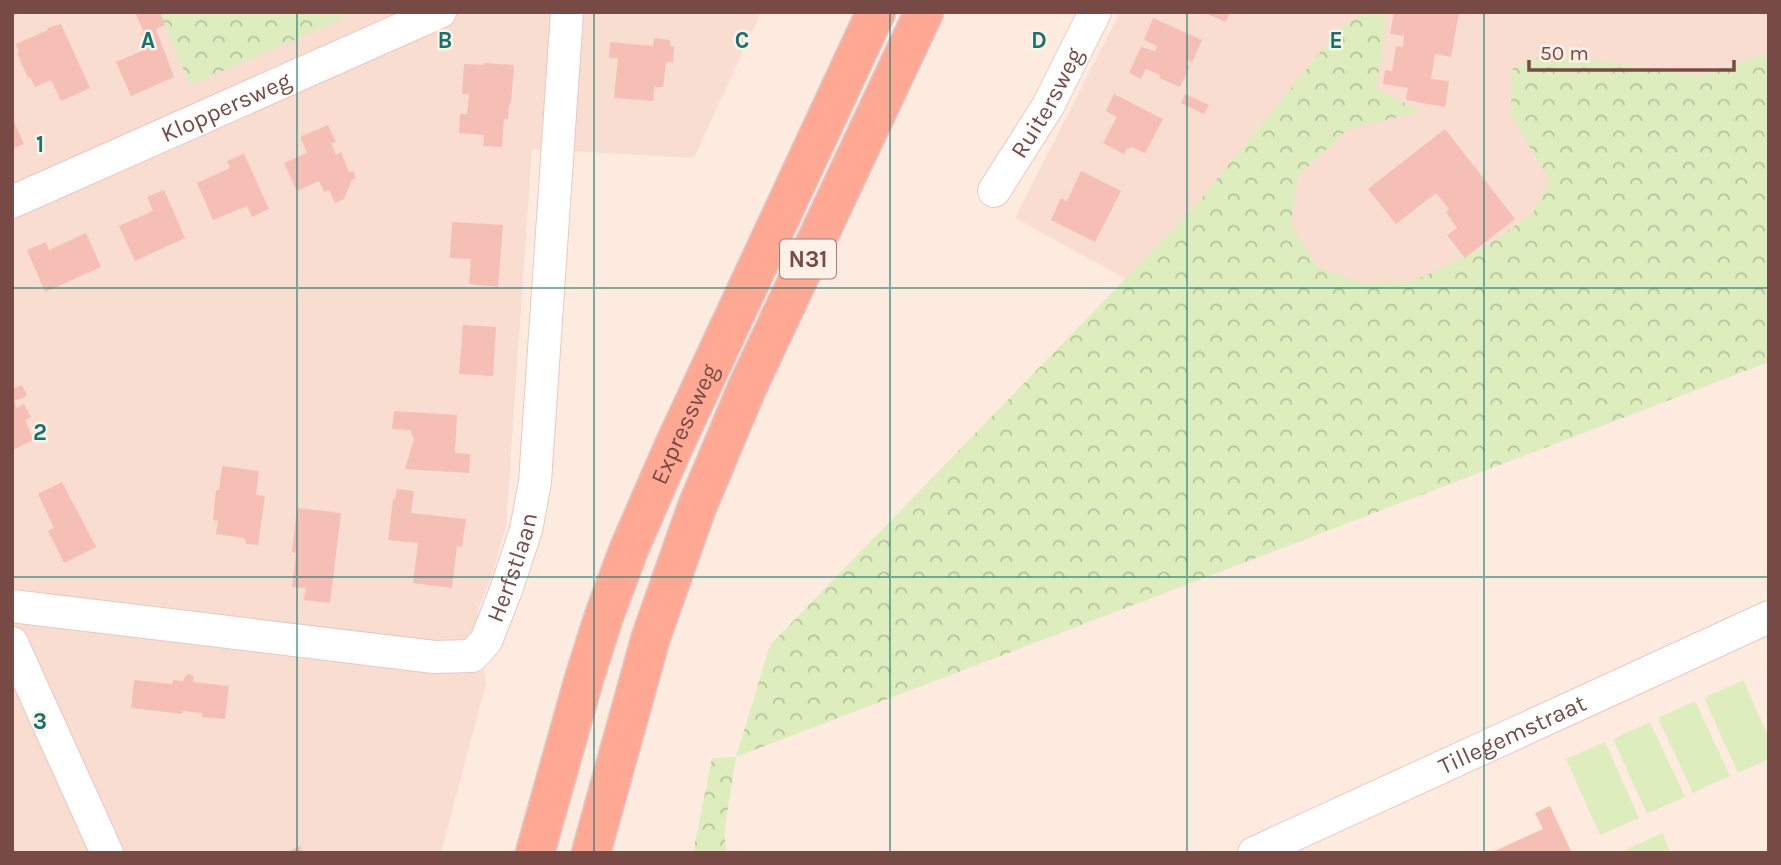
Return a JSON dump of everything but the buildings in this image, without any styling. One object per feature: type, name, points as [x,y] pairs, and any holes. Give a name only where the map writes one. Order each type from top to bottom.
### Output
[{"type":"highway","name":"Expressweg","points":[[535,853],[592,654],[629,549],[678,436],[876,12]]},
{"type":"highway","name":"Expressweg","points":[[591,853],[651,637],[697,507],[747,388],[924,12]]},
{"type":"street","name":"Kloppersweg","points":[[12,202],[440,12]]},
{"type":"street","name":"Herfstlaan","points":[[12,606],[434,657],[472,656],[486,642],[527,530],[535,482],[567,12]]},
{"type":"street","name":"Ruitersweg","points":[[994,191],[1048,106],[1095,12]]},
{"type":"street","name":"Tillegemstraat","points":[[1254,853],[1769,617]]},
{"type":"street","points":[[12,643],[107,853]]},
{"type":"shaded area","points":[[12,12],[761,12],[694,158],[532,149],[506,526],[493,572],[477,612],[486,684],[441,853],[12,853]]},
{"type":"shaded area","points":[[1120,12],[1769,12],[1769,229],[1403,316],[1126,279],[1015,218]]},
{"type":"green space","points":[[159,12],[344,12],[347,17],[190,85]]},
{"type":"green space","points":[[1366,14],[1385,14],[1385,34],[1376,89],[1421,111],[1347,130],[1298,176],[1291,224],[1317,267],[1362,283],[1411,282],[1485,247],[1533,213],[1550,181],[1511,115],[1512,69],[1546,53],[1699,76],[1769,53],[1769,362],[736,757],[770,645],[1190,212],[1341,27]]},
{"type":"green space","points":[[1743,680],[1769,738],[1769,759],[1738,773],[1704,698]]},
{"type":"green space","points":[[1695,701],[1730,776],[1693,793],[1658,718]]},
{"type":"green space","points":[[1650,722],[1685,797],[1647,814],[1613,739]]},
{"type":"green space","points":[[1605,742],[1639,818],[1600,835],[1566,759]]},
{"type":"green space","points":[[736,757],[724,834],[727,853],[693,853],[712,758]]},
{"type":"green space","points":[[1662,833],[1671,853],[1623,853],[1623,851]]}]
